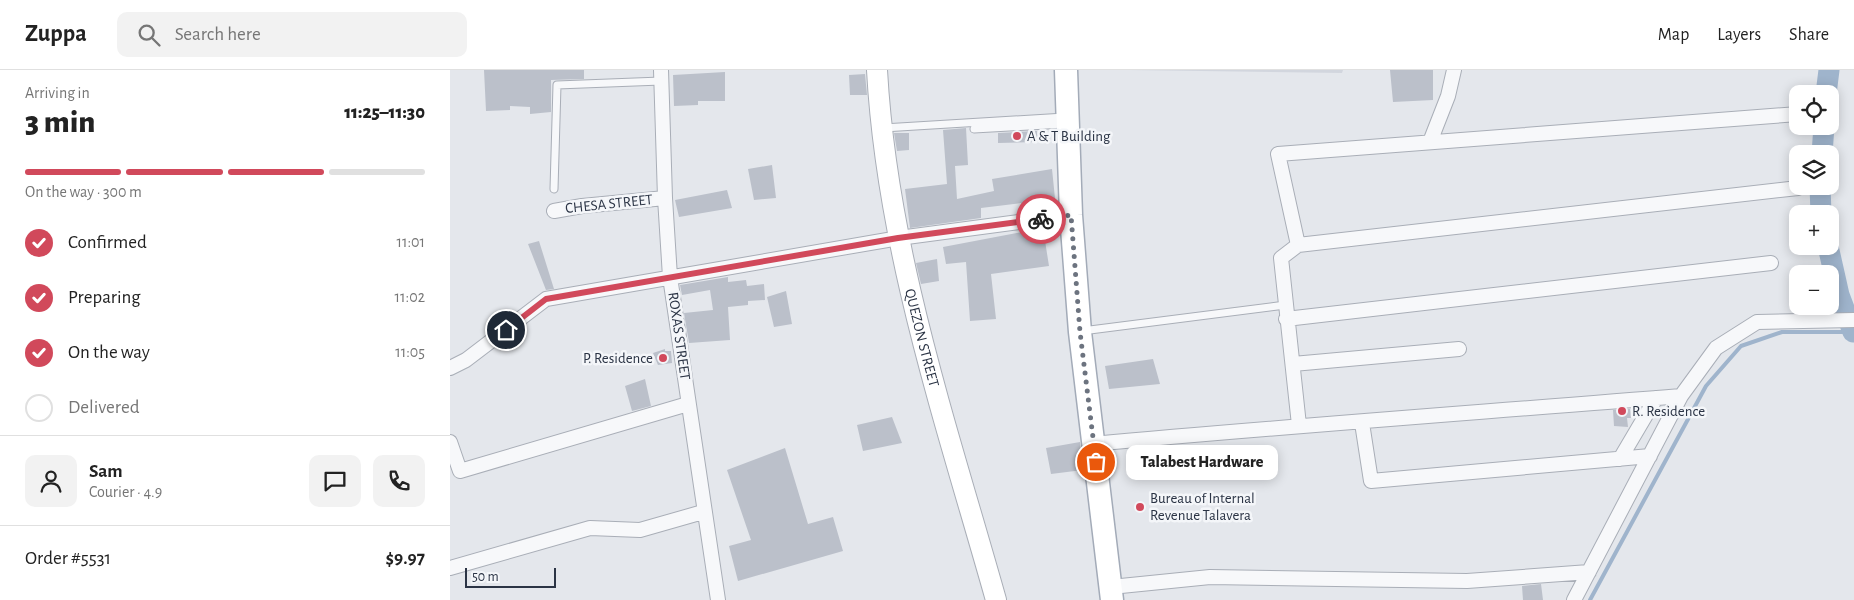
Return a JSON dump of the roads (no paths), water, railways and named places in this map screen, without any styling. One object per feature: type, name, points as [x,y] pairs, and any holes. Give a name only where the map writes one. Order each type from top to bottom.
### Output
[{"type":"main road","points":[[1066,70],[1071,215],[1080,332],[1111,593]]},
{"type":"street","name":"QUEZON STREET","points":[[877,70],[880,128],[898,238],[921,334],[996,600]]},
{"type":"street","points":[[1430,142],[1448,96],[1454,70]]},
{"type":"street","name":"ROXAS STREET","points":[[661,75],[670,277],[718,600]]},
{"type":"street","points":[[1298,245],[1278,154],[1789,115]]},
{"type":"street","points":[[1299,425],[1293,364],[1285,312],[1281,258],[1298,245],[1789,189]]},
{"type":"street","name":"CHESA STREET","points":[[554,211],[582,206],[665,198]]},
{"type":"street","points":[[450,368],[466,360],[546,299],[898,238],[1071,215]]},
{"type":"street","points":[[1285,312],[1771,264]]},
{"type":"street","points":[[1574,600],[1681,396],[1716,348],[1757,322],[1849,320]]},
{"type":"street","points":[[1293,364],[1459,349]]},
{"type":"street","points":[[1093,444],[1299,425],[1362,422],[1681,396]]},
{"type":"street","points":[[1620,459],[1656,398]]},
{"type":"street","points":[[450,442],[460,471],[688,404]]},
{"type":"street","points":[[1362,422],[1371,481],[1650,456]]},
{"type":"street","points":[[450,568],[590,528],[640,530],[704,512]]},
{"type":"street","points":[[1111,593],[1210,577],[1467,580],[1589,572]]},
{"type":"lane","points":[[554,189],[556,84],[661,75]]},
{"type":"lane","points":[[880,128],[1067,120]]},
{"type":"lane","points":[[974,129],[1067,120]]},
{"type":"lane","points":[[1080,332],[1285,312]]},
{"type":"waterway","points":[[1827,85],[1829,70]]},
{"type":"waterway","points":[[1823,135],[1823,145]]},
{"type":"waterway","points":[[1820,195],[1821,205]]},
{"type":"waterway","points":[[1830,255],[1839,295],[1853,332]]},
{"type":"waterway","points":[[1590,600],[1706,386],[1741,346],[1782,332],[1854,332]]},
{"type":"place","name":"A & T Building","points":[[1017,136]]},
{"type":"place","name":"P. Residence","points":[[663,358]]},
{"type":"place","name":"R. Residence","points":[[1622,411]]},
{"type":"place","name":"Talabest Hardware","points":[[1096,462]]},
{"type":"place","name":"Bureau of Internal Revenue Talavera","points":[[1140,507]]}]
